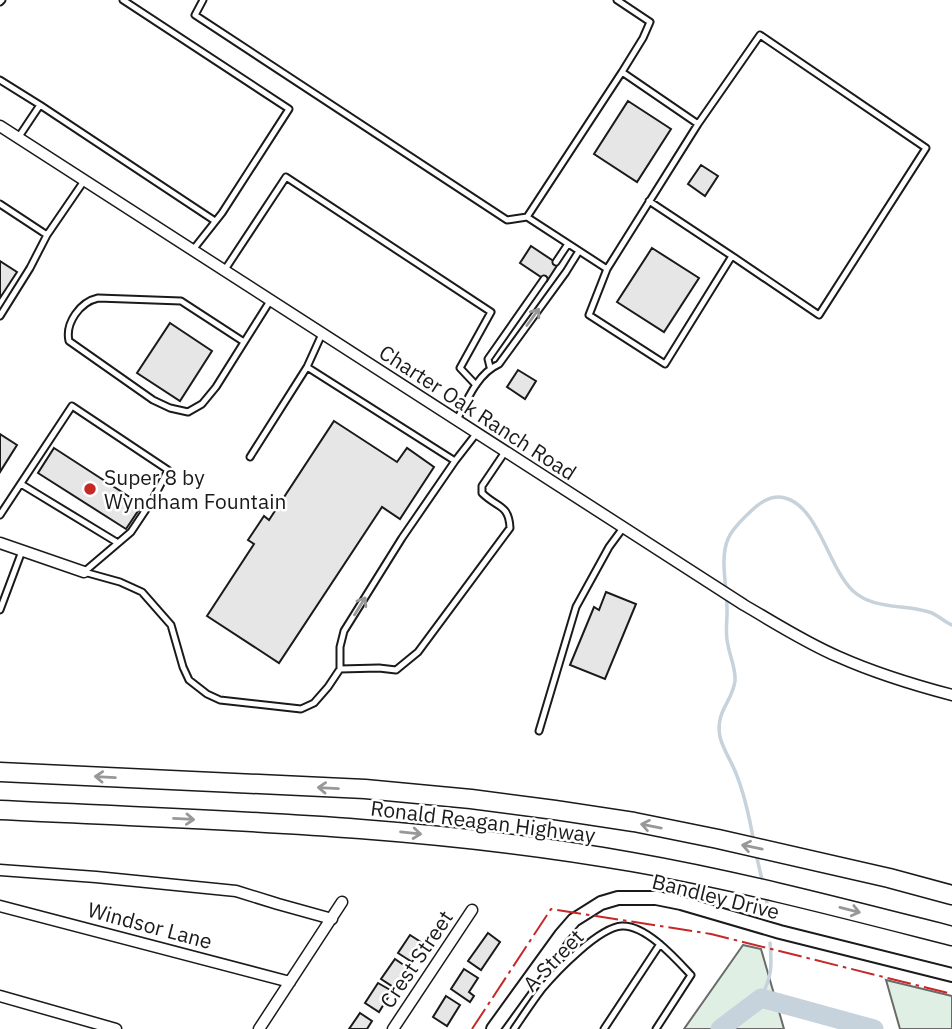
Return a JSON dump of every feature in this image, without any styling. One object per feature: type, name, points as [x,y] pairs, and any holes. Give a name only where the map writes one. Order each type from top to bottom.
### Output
[{"type":"highway","name":"Ronald Reagan Highway","points":[[0,770],[365,789],[555,810],[718,839],[952,895]]},
{"type":"highway","name":"Ronald Reagan Highway","points":[[0,813],[269,823],[411,833],[501,843],[606,858],[729,882],[952,936]]},
{"type":"street","name":"Charter Oak Ranch Road","points":[[0,127],[744,605],[838,657],[882,674],[952,695]]},
{"type":"street","points":[[0,543],[84,572]]},
{"type":"street","name":"Windsor Lane","points":[[0,870],[236,891],[332,919]]},
{"type":"street","name":"Bandley Drive","points":[[493,1029],[574,920],[601,903],[618,898],[656,898],[681,903],[780,932],[952,975]]},
{"type":"street","points":[[259,1029],[342,902]]},
{"type":"street","name":"Windsor Lane","points":[[0,906],[290,982]]},
{"type":"street","name":"Crest Street","points":[[393,1029],[472,910]]},
{"type":"street","points":[[0,996],[116,1029]]},
{"type":"lane","points":[[123,0],[289,109],[222,213],[192,251]]},
{"type":"lane","points":[[203,0],[195,15],[507,220],[527,216],[643,38],[650,22],[617,0]]},
{"type":"lane","points":[[649,201],[732,256],[819,315],[926,148],[760,35],[698,124],[649,201],[607,269],[589,315],[666,364],[732,256]]},
{"type":"lane","points":[[622,72],[698,124]]},
{"type":"lane","points":[[0,80],[215,221]]},
{"type":"lane","points":[[18,138],[40,105]]},
{"type":"lane","points":[[224,271],[286,177],[491,312],[460,368],[476,385]]},
{"type":"lane","points":[[0,316],[47,235],[84,181]]},
{"type":"lane","points":[[0,204],[47,235]]},
{"type":"lane","points":[[527,216],[607,269]]},
{"type":"lane","points":[[556,262],[568,244]]},
{"type":"lane","points":[[456,421],[476,385],[490,367],[499,364],[579,251]]},
{"type":"lane","points":[[490,367],[488,359],[544,279]]},
{"type":"lane","points":[[244,342],[181,301],[89,300],[75,315],[67,333],[69,341],[142,393],[170,408],[188,412],[202,404],[216,387],[270,301]]},
{"type":"lane","points":[[250,457],[307,367],[322,334]]},
{"type":"lane","points":[[307,367],[455,461]]},
{"type":"lane","points":[[0,515],[72,406],[168,470],[131,532],[84,572]]},
{"type":"lane","points":[[84,572],[120,582],[142,592],[171,625],[189,680],[207,694],[220,700],[301,709],[314,703],[340,669],[340,647],[344,631],[402,538],[477,434]]},
{"type":"lane","points":[[340,669],[396,670],[418,652],[510,528],[509,517],[502,508],[482,493],[482,486],[505,453]]},
{"type":"lane","points":[[21,484],[118,543]]},
{"type":"lane","points":[[538,731],[576,607],[622,528]]},
{"type":"lane","points":[[0,610],[22,551]]},
{"type":"lane","name":"A Street","points":[[514,1029],[542,989],[572,958],[596,938],[622,926],[637,930],[660,944],[691,975],[656,1029]]},
{"type":"lane","points":[[604,1029],[660,944]]},
{"type":"green space","points":[[743,945],[761,949],[784,1029],[684,1029]]},
{"type":"green space","points":[[886,980],[952,996],[952,1029],[900,1029]]},
{"type":"building","points":[[628,101],[671,129],[637,182],[594,154]]},
{"type":"building","points":[[701,165],[718,176],[705,196],[688,184]]},
{"type":"building","points":[[531,246],[558,264],[547,281],[520,263]]},
{"type":"building","points":[[652,248],[699,278],[664,332],[617,302]]},
{"type":"building","points":[[0,261],[17,272],[0,298]]},
{"type":"building","points":[[170,323],[212,351],[180,401],[137,373]]},
{"type":"building","points":[[518,370],[536,381],[525,399],[507,387]]},
{"type":"building","points":[[334,421],[397,462],[407,448],[434,467],[400,519],[382,507],[279,663],[207,616],[254,544],[248,540],[264,516],[269,520]]},
{"type":"building","points":[[0,434],[17,445],[0,472]]},
{"type":"building","name":"Super 8 by Wyndham Fountain","points":[[54,448],[142,505],[126,529],[38,473]]},
{"type":"building","points":[[606,592],[636,604],[605,679],[570,665],[594,607],[599,610]]},
{"type":"building","points":[[488,933],[500,942],[481,970],[468,961]]},
{"type":"building","points":[[410,935],[424,944],[412,962],[398,953]]},
{"type":"building","points":[[395,959],[408,968],[395,988],[381,979]]},
{"type":"building","points":[[464,969],[478,978],[469,992],[474,996],[470,1002],[451,989]]},
{"type":"building","points":[[378,983],[392,991],[379,1012],[365,1003]]},
{"type":"building","points":[[446,996],[460,1005],[447,1026],[433,1017]]},
{"type":"building","points":[[360,1013],[372,1021],[367,1029],[349,1029]]},
{"type":"waterway","points":[[754,843],[741,788],[721,741],[719,728],[735,681],[727,637],[724,556],[730,535],[737,525],[752,510],[774,497],[796,503],[815,525],[837,568],[853,591],[880,604],[932,613],[952,625]]},
{"type":"waterway","points":[[756,854],[763,884]]},
{"type":"waterway","points":[[765,895],[770,915]]},
{"type":"waterway","points":[[761,998],[770,971],[770,943]]},
{"type":"waterway","points":[[720,1029],[761,998],[874,1029]]},
{"type":"power","points":[[472,1029],[551,909],[711,934],[952,994]]},
{"type":"place","name":"Super 8 by Wyndham Fountain","points":[[90,489]]}]
